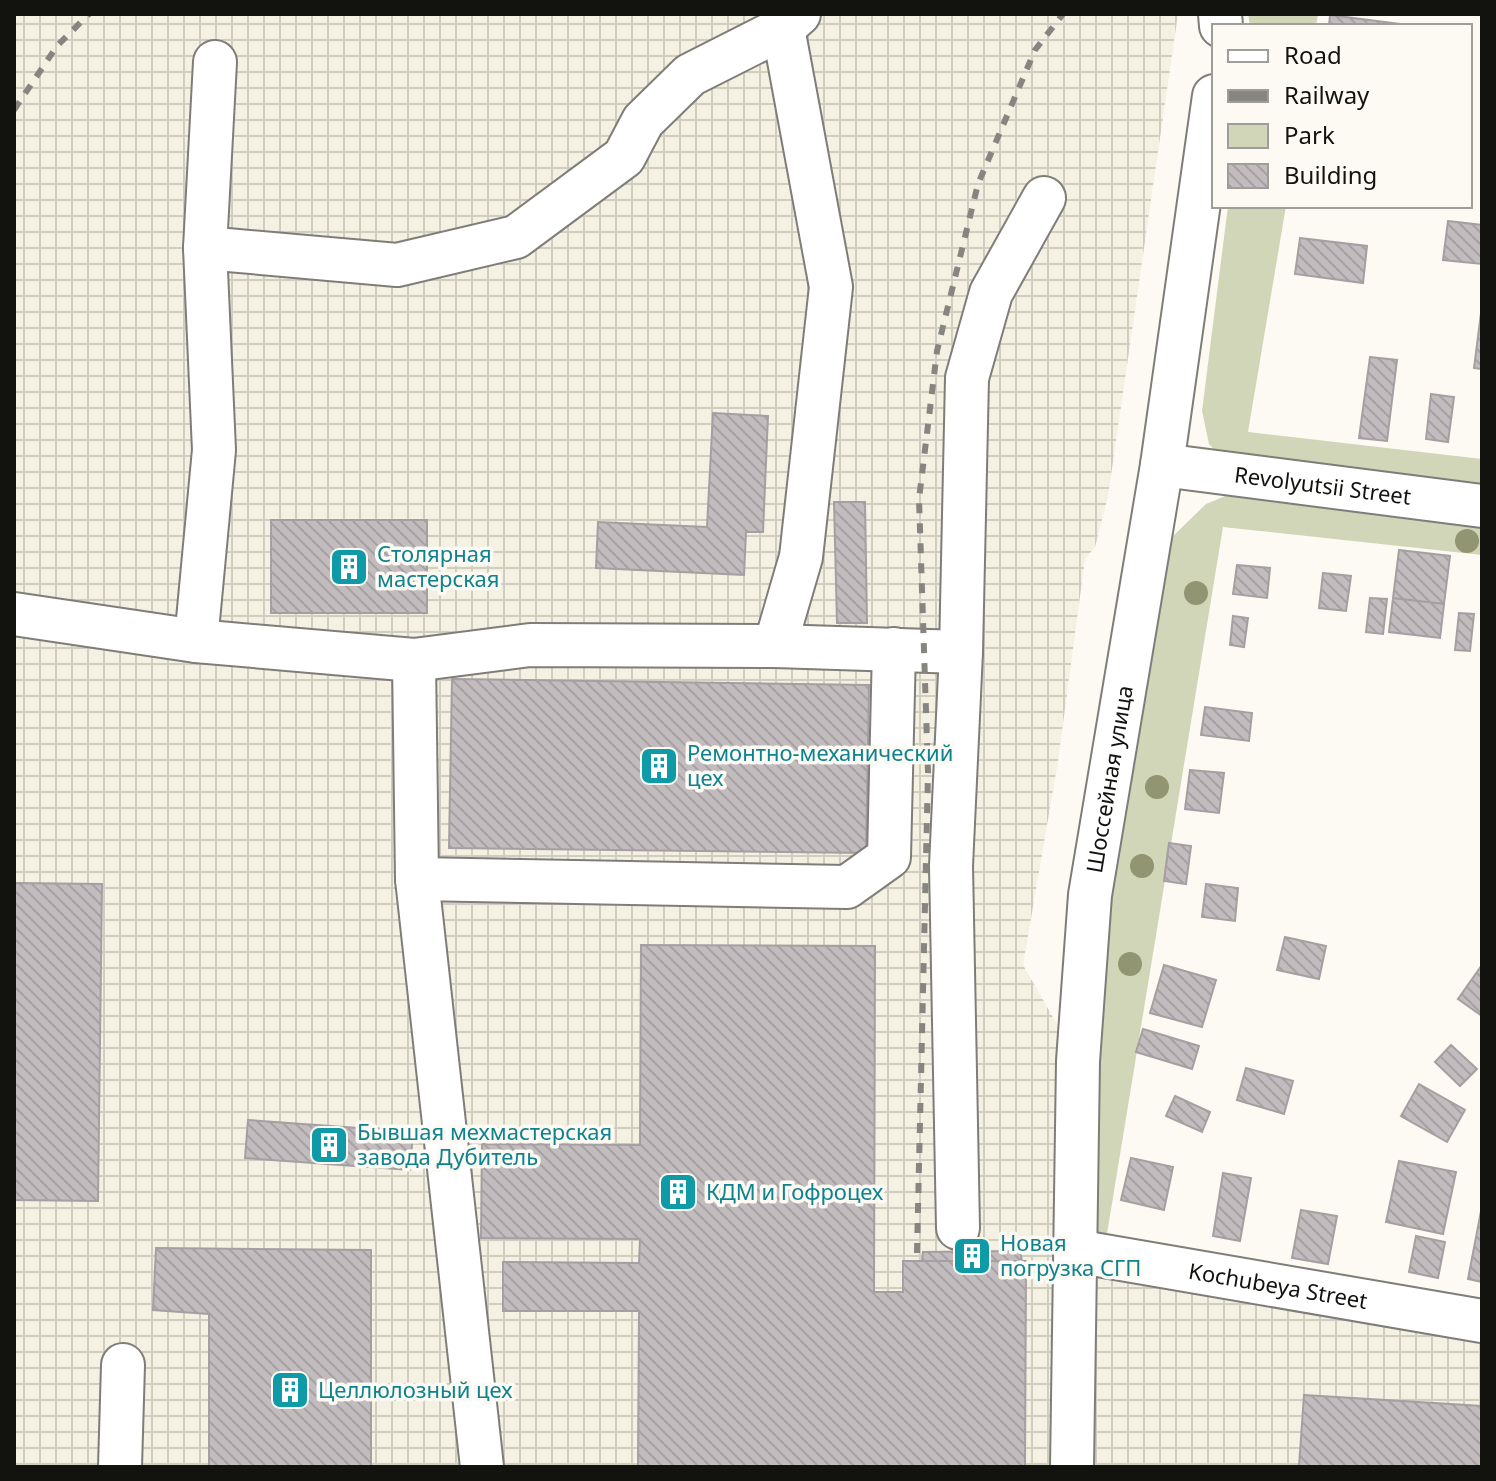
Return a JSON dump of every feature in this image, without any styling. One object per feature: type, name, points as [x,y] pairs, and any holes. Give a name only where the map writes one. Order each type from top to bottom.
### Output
[{"type":"street","points":[[205,248],[397,265],[516,237],[624,157],[643,121],[690,75],[791,21],[831,287],[801,557],[775,646]]},
{"type":"street","points":[[196,641],[214,450],[205,248],[215,62]]},
{"type":"street","name":"Шоссейная улица","points":[[1072,1467],[1078,1061],[1090,895],[1162,465],[1212,110]]},
{"type":"street","points":[[958,1228],[951,866],[961,652],[967,378],[991,293],[1044,198]]},
{"type":"street","name":"Revolyutsii Street","points":[[1162,465],[1482,506]]},
{"type":"street","points":[[14,614],[196,641],[414,660],[530,645],[775,646],[961,652]]},
{"type":"street","points":[[417,879],[847,887],[889,857],[894,649]]},
{"type":"street","points":[[414,660],[417,879],[482,1467]]},
{"type":"street","name":"Kochubeya Street","points":[[1075,1251],[1482,1321]]},
{"type":"street","points":[[120,1467],[123,1365]]},
{"type":"shaded area","points":[[14,14],[1178,14],[1108,496],[1095,547],[1085,559],[1058,761],[1023,965],[1078,1061],[1075,1251],[1482,1321],[1482,1467],[14,1467]]},
{"type":"green space","points":[[1248,14],[1318,14],[1316,24],[1250,24]]},
{"type":"green space","points":[[1228,208],[1286,208],[1248,432],[1482,459],[1482,490],[1223,459],[1209,444],[1202,411]]},
{"type":"green space","points":[[1230,494],[1482,525],[1482,555],[1223,527],[1106,1240],[1094,1237],[1098,1013],[1112,854],[1171,538],[1206,504]]},
{"type":"building","points":[[1330,15],[1400,24],[1329,24]]},
{"type":"building","points":[[1448,221],[1482,225],[1482,264],[1443,260]]},
{"type":"building","points":[[1300,238],[1367,246],[1363,283],[1295,274]]},
{"type":"building","points":[[1482,313],[1482,369],[1474,368]]},
{"type":"building","points":[[1370,357],[1397,360],[1387,441],[1359,438]]},
{"type":"building","points":[[1431,394],[1454,397],[1448,442],[1426,439]]},
{"type":"building","points":[[713,413],[768,416],[763,532],[746,532],[744,575],[596,568],[598,522],[707,527]]},
{"type":"building","points":[[834,502],[865,502],[867,623],[837,623]]},
{"type":"building","name":"Столярная мастерская","points":[[271,520],[427,520],[427,613],[271,613]]},
{"type":"building","points":[[1399,550],[1450,556],[1444,604],[1393,598]]},
{"type":"building","points":[[1237,565],[1270,568],[1267,598],[1233,594]]},
{"type":"building","points":[[1323,573],[1351,576],[1346,611],[1319,608]]},
{"type":"building","points":[[1370,598],[1387,599],[1383,634],[1366,632]]},
{"type":"building","points":[[1393,598],[1444,604],[1440,638],[1389,632]]},
{"type":"building","points":[[1459,613],[1474,614],[1470,651],[1455,650]]},
{"type":"building","points":[[1233,616],[1248,618],[1244,647],[1230,645]]},
{"type":"building","name":"Ремонтно-механический цех","points":[[452,679],[869,685],[866,853],[449,848]]},
{"type":"building","points":[[1205,707],[1252,713],[1249,741],[1201,735]]},
{"type":"building","points":[[1190,770],[1224,773],[1219,813],[1185,809]]},
{"type":"building","points":[[1169,843],[1191,846],[1186,884],[1164,881]]},
{"type":"building","points":[[14,883],[102,884],[98,1201],[14,1200]]},
{"type":"building","points":[[1206,884],[1238,888],[1235,921],[1202,917]]},
{"type":"building","points":[[1285,937],[1326,946],[1319,979],[1277,970]]},
{"type":"building","name":"КДМ и Гофроцех","points":[[641,945],[875,946],[874,1292],[903,1292],[903,1261],[1026,1261],[1025,1467],[638,1467],[639,1311],[503,1311],[503,1262],[639,1263],[640,1239],[481,1238],[482,1144],[640,1145]]},
{"type":"building","points":[[1164,965],[1216,980],[1202,1027],[1150,1013]]},
{"type":"building","points":[[1482,965],[1482,1016],[1458,999]]},
{"type":"building","points":[[1143,1029],[1199,1046],[1192,1069],[1136,1052]]},
{"type":"building","points":[[1451,1045],[1477,1069],[1460,1086],[1435,1062]]},
{"type":"building","points":[[1246,1068],[1293,1081],[1284,1114],[1237,1100]]},
{"type":"building","points":[[1419,1084],[1465,1110],[1447,1142],[1401,1116]]},
{"type":"building","points":[[1175,1096],[1210,1112],[1202,1132],[1166,1116]]},
{"type":"building","name":"Бывшая мехмастерская завода Дубитель","points":[[248,1120],[413,1132],[410,1170],[245,1158]]},
{"type":"building","points":[[1131,1158],[1173,1167],[1164,1210],[1121,1200]]},
{"type":"building","points":[[1399,1161],[1456,1172],[1443,1234],[1386,1222]]},
{"type":"building","points":[[1223,1173],[1251,1178],[1240,1241],[1213,1236]]},
{"type":"building","points":[[1301,1210],[1337,1216],[1328,1264],[1292,1258]]},
{"type":"building","points":[[1482,1211],[1482,1282],[1468,1279]]},
{"type":"building","points":[[1416,1236],[1445,1242],[1438,1278],[1409,1272]]},
{"type":"building","name":"Целлюлозный цех","points":[[156,1248],[371,1250],[371,1467],[209,1467],[209,1314],[153,1310]]},
{"type":"building","name":"Новая погрузка СГП","points":[[1020,1251],[1022,1261],[922,1261],[923,1252]]},
{"type":"building","points":[[1304,1395],[1482,1406],[1482,1467],[1299,1467]]},
{"type":"railway","points":[[14,110],[57,46],[89,14]]},
{"type":"railway","points":[[917,1253],[928,772],[919,499],[937,351],[978,184],[1035,50],[1063,14]]},
{"type":"place","name":"Столярная мастерская","points":[[349,567]]},
{"type":"place","name":"Ремонтно-механический цех","points":[[659,766]]},
{"type":"place","name":"Бывшая мехмастерская завода Дубитель","points":[[329,1145]]},
{"type":"place","name":"КДМ и Гофроцех","points":[[678,1192]]},
{"type":"place","name":"Новая погрузка СГП","points":[[972,1256]]},
{"type":"place","name":"Целлюлозный цех","points":[[290,1390]]}]
